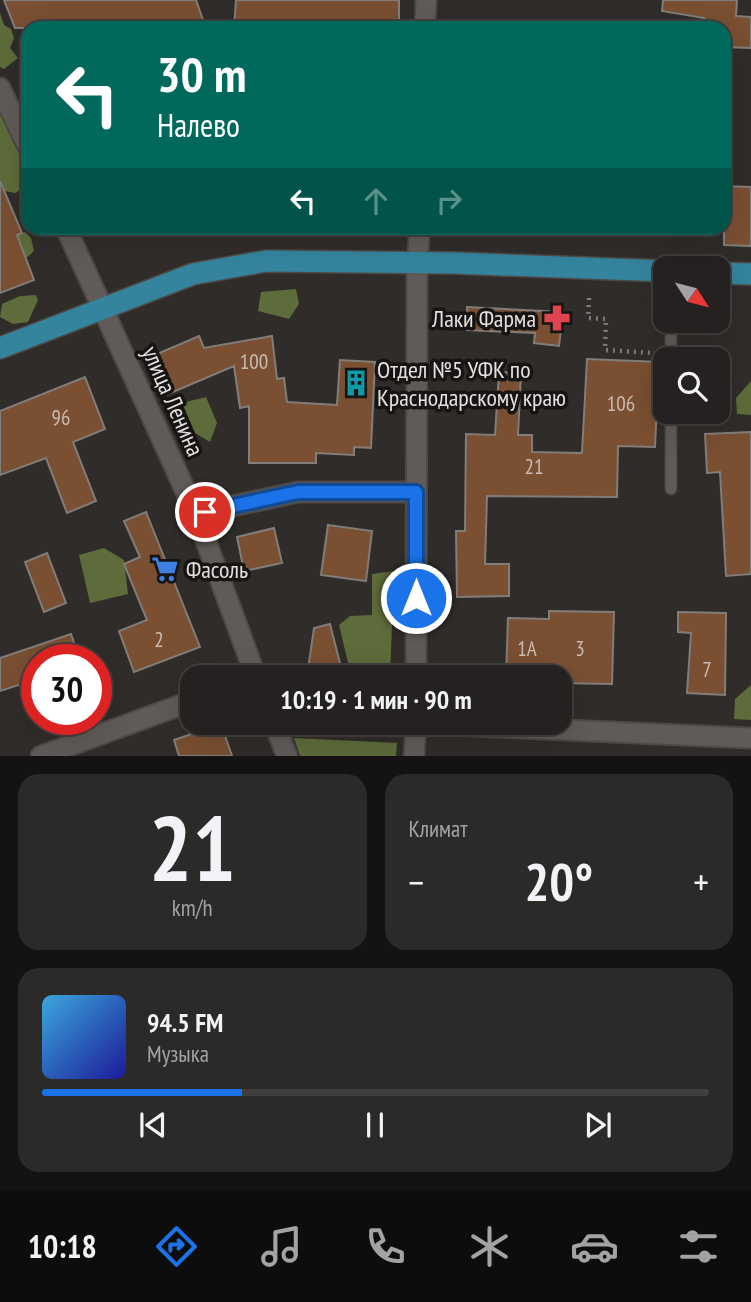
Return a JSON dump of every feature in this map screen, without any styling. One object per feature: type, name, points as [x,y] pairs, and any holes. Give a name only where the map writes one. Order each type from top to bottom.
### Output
[{"type":"main road","points":[[0,348],[193,274],[229,266],[302,260],[653,271]]},
{"type":"main road","points":[[730,273],[751,274]]},
{"type":"street","points":[[425,21],[426,0]]},
{"type":"street","points":[[0,88],[21,132]]},
{"type":"street","name":"улица Ленина","points":[[69,235],[197,514],[252,665]]},
{"type":"street","points":[[416,665],[417,262],[419,235]]},
{"type":"street","points":[[197,514],[298,492],[416,492]]},
{"type":"street","points":[[41,756],[180,705]]},
{"type":"street","points":[[572,730],[751,738]]},
{"type":"street","points":[[279,735],[287,756]]},
{"type":"street","points":[[413,735],[414,756]]},
{"type":"lane","points":[[671,424],[671,489]]},
{"type":"path","points":[[589,298],[588,318],[606,319],[605,351],[653,353]]},
{"type":"green space","points":[[0,13],[4,25],[11,29],[14,38],[10,48],[18,58],[4,69],[0,67]]},
{"type":"green space","points":[[0,94],[21,130],[21,187],[16,193],[4,191],[0,179]]},
{"type":"green space","points":[[21,234],[28,235],[34,251],[24,260],[0,242]]},
{"type":"green space","points":[[296,289],[299,304],[289,319],[258,311],[261,292]]},
{"type":"green space","points":[[36,295],[38,300],[28,322],[13,324],[0,317],[2,304],[20,296]]},
{"type":"green space","points":[[751,381],[751,415],[737,414],[736,398]]},
{"type":"green space","points":[[206,397],[217,423],[210,442],[195,433],[182,403]]},
{"type":"green space","points":[[104,548],[124,560],[128,594],[90,603],[79,555]]},
{"type":"green space","points":[[394,571],[390,665],[349,665],[339,625],[350,616],[372,615],[372,574]]},
{"type":"green space","points":[[751,685],[751,720],[734,719],[735,699]]},
{"type":"green space","points":[[294,738],[397,743],[396,756],[300,756]]},
{"type":"building","points":[[4,0],[196,0],[203,20],[21,21],[21,28],[15,28]]},
{"type":"building","points":[[236,0],[399,0],[399,21],[234,21]]},
{"type":"building","points":[[663,0],[737,0],[736,16],[751,17],[751,48],[731,47],[731,21],[704,21],[704,18],[662,11]]},
{"type":"building","points":[[0,181],[21,231],[17,235],[34,280],[0,293]]},
{"type":"building","points":[[731,186],[751,187],[751,246],[724,245],[724,235],[731,235]]},
{"type":"building","points":[[467,307],[563,312],[559,346],[534,343],[535,333],[467,330]]},
{"type":"building","points":[[199,336],[204,348],[272,336],[277,379],[284,378],[287,402],[337,405],[340,360],[375,362],[371,448],[354,447],[354,455],[316,453],[316,463],[249,463],[249,406],[240,408],[234,366],[166,395],[150,357]]},
{"type":"building","points":[[587,359],[653,362],[655,447],[618,446],[617,497],[487,496],[485,564],[509,564],[509,596],[457,597],[456,531],[465,531],[466,434],[495,435],[499,372],[521,373],[518,435],[532,435],[532,452],[582,453]]},
{"type":"building","points":[[85,377],[105,429],[73,442],[96,501],[67,513],[46,458],[0,475],[0,411]]},
{"type":"building","points":[[751,432],[751,574],[726,576],[720,472],[707,473],[705,434]]},
{"type":"building","points":[[146,512],[200,647],[134,672],[119,631],[147,620],[124,564],[140,557],[124,521]]},
{"type":"building","points":[[328,525],[372,531],[366,581],[321,575]]},
{"type":"building","points":[[274,528],[282,563],[244,571],[237,537]]},
{"type":"building","points":[[47,553],[66,603],[44,612],[25,562]]},
{"type":"building","points":[[549,611],[614,612],[612,684],[572,683],[572,665],[506,665],[508,618],[549,619]]},
{"type":"building","points":[[678,612],[726,613],[725,695],[687,693],[691,633],[678,632]]},
{"type":"building","points":[[330,624],[340,665],[309,665],[314,628]]},
{"type":"building","points":[[71,634],[74,644],[41,644]]},
{"type":"building","points":[[21,651],[21,684],[0,691],[0,658]]},
{"type":"building","points":[[189,735],[225,735],[232,756],[179,756],[174,740]]},
{"type":"place","name":"Лаки Фарма","points":[[557,318]]},
{"type":"place","name":"Отдел №5 УФК по Краснодарскому краю","points":[[356,383]]},
{"type":"place","name":"Фасоль","points":[[165,569]]},
{"type":"route","points":[[205,512],[298,492],[416,492],[416,598]]}]
